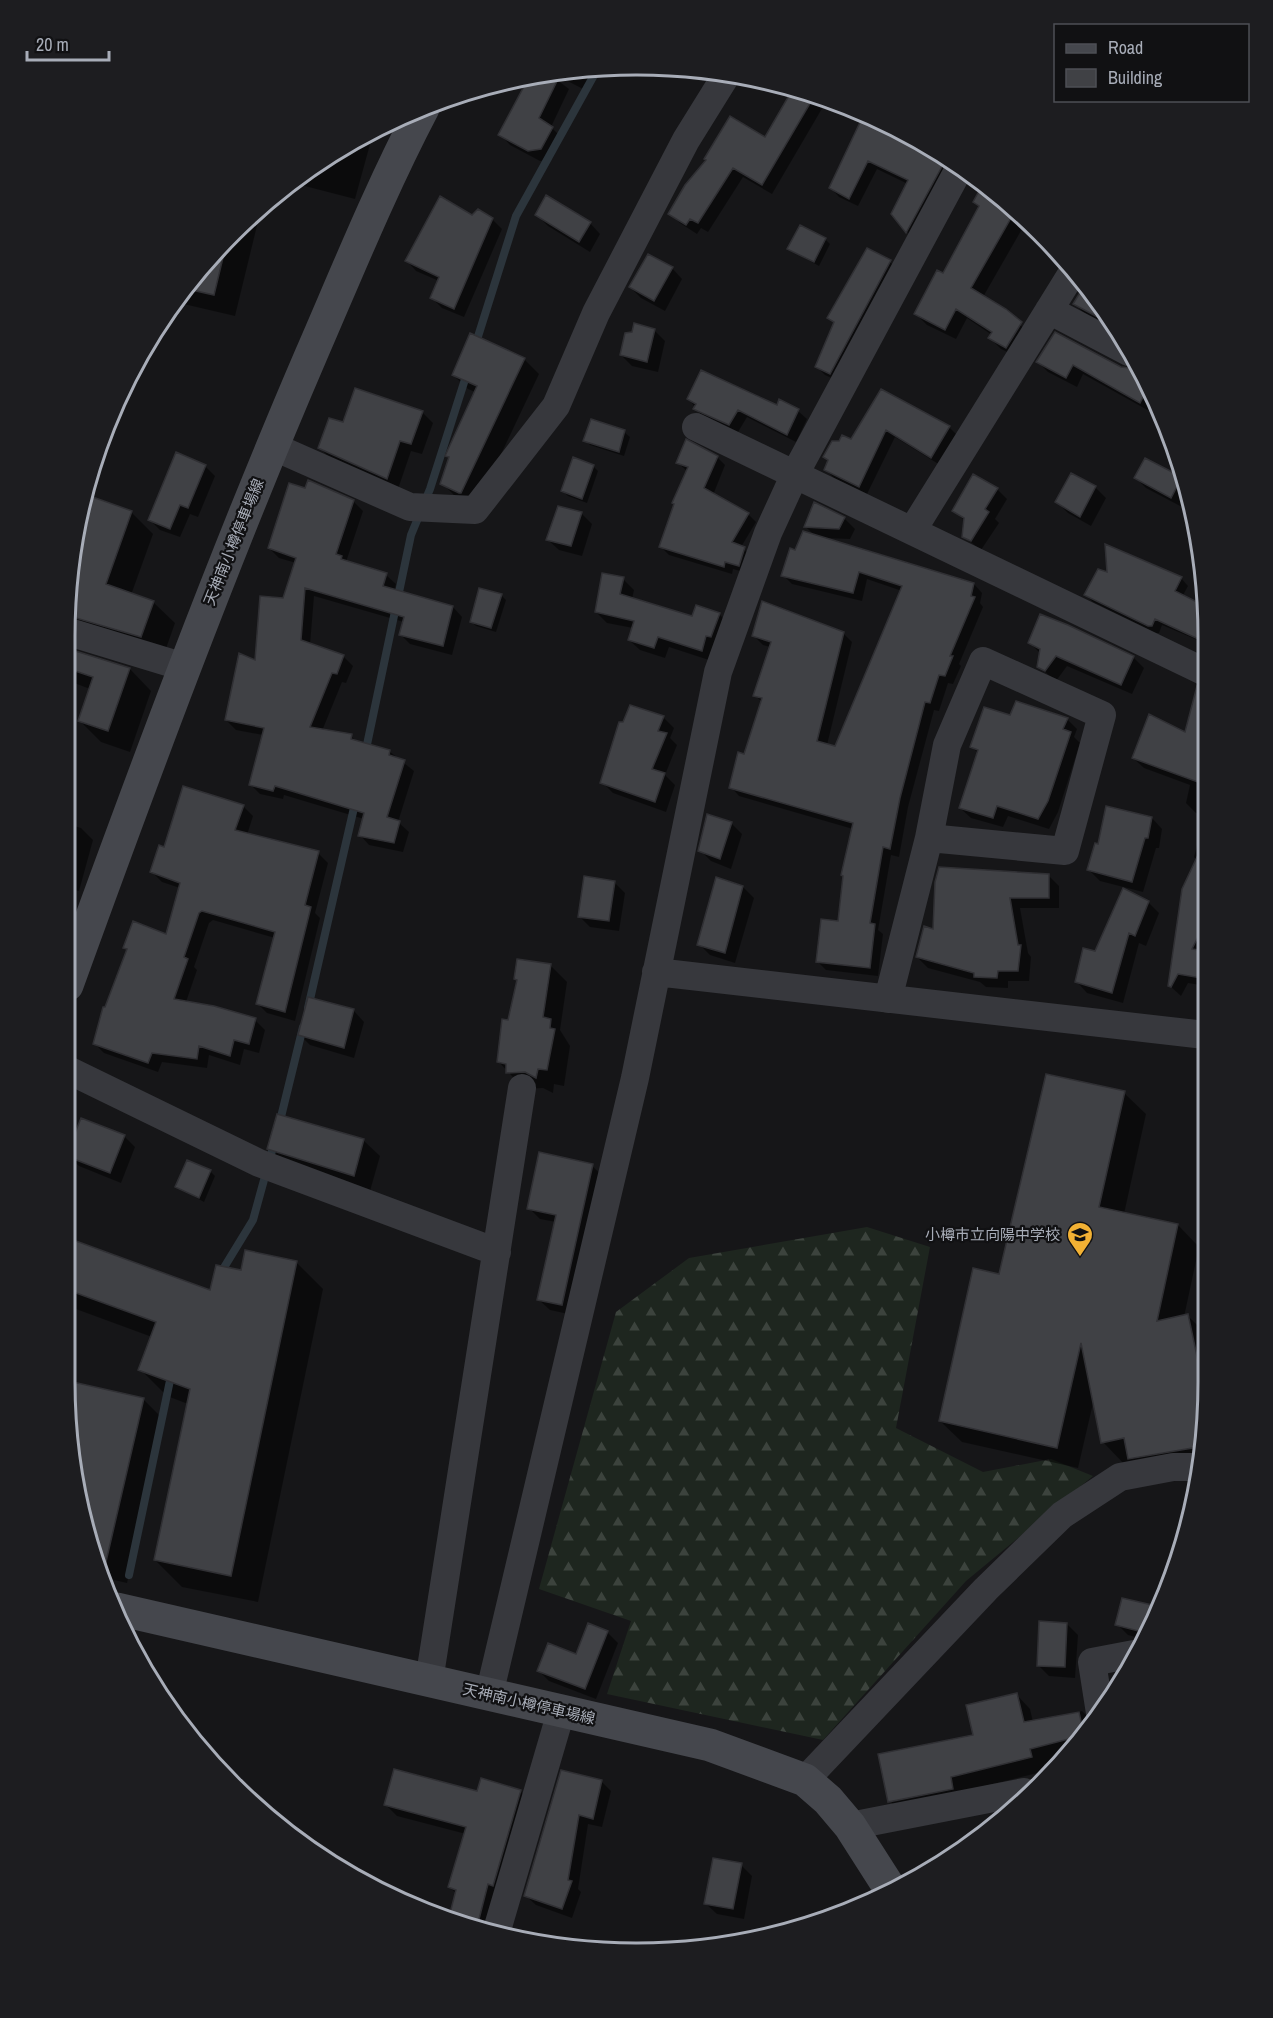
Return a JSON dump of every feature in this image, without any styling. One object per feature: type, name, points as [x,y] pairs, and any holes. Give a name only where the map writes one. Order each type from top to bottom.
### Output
[{"type":"main road","name":"天神南小樽停車場線","points":[[75,963],[184,667],[272,446],[391,170],[417,120]]},
{"type":"main road","name":"天神南小樽停車場線","points":[[124,1611],[710,1745],[805,1780],[828,1800],[850,1826],[887,1884]]},
{"type":"street","points":[[272,446],[410,507],[476,510],[556,406],[596,313],[686,140],[722,82]]},
{"type":"street","points":[[489,1695],[633,1090],[718,672],[768,533],[795,474],[956,175]]},
{"type":"street","points":[[912,531],[1069,278]]},
{"type":"street","points":[[1049,310],[1116,345]]},
{"type":"street","points":[[696,427],[1198,669]]},
{"type":"street","points":[[75,634],[184,667]]},
{"type":"street","points":[[888,999],[929,838],[947,745],[983,661],[1102,715],[1065,851],[929,838]]},
{"type":"street","points":[[656,972],[888,999],[1198,1026]]},
{"type":"street","points":[[75,1073],[259,1162],[497,1252]]},
{"type":"street","points":[[429,1681],[522,1088]]},
{"type":"street","points":[[805,1780],[986,1588],[1062,1515],[1120,1478],[1173,1467],[1191,1467]]},
{"type":"street","points":[[1098,1700],[1092,1662],[1126,1655]]},
{"type":"street","points":[[498,1926],[561,1712]]},
{"type":"street","points":[[850,1826],[1019,1793]]},
{"type":"green space","points":[[867,1227],[930,1247],[896,1428],[983,1472],[1051,1459],[1093,1476],[966,1581],[823,1740],[607,1694],[631,1621],[539,1589],[616,1312],[689,1258]]},
{"type":"building","points":[[557,81],[539,118],[553,127],[541,149],[528,151],[498,135],[524,87]]},
{"type":"building","points":[[789,96],[810,103],[762,185],[733,168],[698,223],[690,219],[686,225],[668,214],[685,185],[706,160],[704,159],[730,116],[765,137]]},
{"type":"building","points":[[860,122],[917,150],[942,166],[906,233],[891,214],[908,180],[868,161],[849,199],[829,188]]},
{"type":"building","points":[[979,192],[1011,218],[971,288],[1006,309],[1022,322],[1006,348],[988,338],[992,332],[956,309],[945,330],[914,314],[937,270],[943,273],[979,206],[973,202]]},
{"type":"building","points":[[546,195],[591,222],[579,242],[535,215]]},
{"type":"building","points":[[440,196],[472,215],[478,209],[493,218],[454,309],[430,298],[439,277],[405,261]]},
{"type":"building","points":[[800,225],[826,238],[814,262],[787,249]]},
{"type":"building","points":[[867,248],[891,260],[830,374],[815,367],[834,322],[827,318]]},
{"type":"building","points":[[648,254],[673,267],[654,301],[629,287]]},
{"type":"building","points":[[223,256],[214,295],[194,291]]},
{"type":"building","points":[[1080,293],[1097,317],[1073,304]]},
{"type":"building","points":[[634,323],[655,329],[647,362],[620,355],[625,333],[632,332]]},
{"type":"building","points":[[1055,332],[1121,367],[1129,368],[1144,396],[1140,403],[1073,365],[1066,378],[1036,362]]},
{"type":"building","points":[[470,333],[525,358],[459,493],[440,484],[449,457],[445,456],[477,386],[452,375]]},
{"type":"building","points":[[701,370],[777,405],[779,399],[799,409],[787,435],[738,410],[729,425],[693,409],[696,404],[687,399]]},
{"type":"building","points":[[355,388],[423,411],[411,444],[400,441],[387,479],[318,448],[329,418],[343,422]]},
{"type":"building","points":[[881,389],[950,426],[931,458],[886,430],[859,487],[824,470],[828,460],[823,457],[832,441],[839,441],[842,435],[851,439]]},
{"type":"building","points":[[591,419],[625,430],[619,452],[583,441]]},
{"type":"building","points":[[686,439],[718,456],[704,488],[749,513],[732,542],[745,547],[739,566],[725,562],[724,567],[659,547],[674,504],[672,503],[688,467],[676,463]]},
{"type":"building","points":[[176,452],[206,465],[188,508],[180,505],[170,529],[148,520]]},
{"type":"building","points":[[573,457],[594,465],[582,499],[561,491]]},
{"type":"building","points":[[1145,458],[1173,472],[1177,486],[1171,498],[1134,478]]},
{"type":"building","points":[[1071,473],[1096,486],[1080,517],[1055,502]]},
{"type":"building","points":[[973,474],[998,488],[985,509],[989,512],[971,541],[962,537],[964,518],[952,511]]},
{"type":"building","points":[[308,480],[354,500],[336,554],[342,556],[341,559],[387,573],[383,586],[453,606],[443,646],[399,635],[404,617],[305,588],[301,640],[344,655],[337,674],[332,673],[310,727],[352,734],[351,739],[390,750],[389,755],[405,760],[387,817],[400,821],[394,843],[358,836],[364,813],[275,786],[273,791],[249,785],[264,728],[225,720],[239,653],[255,660],[260,596],[283,598],[296,558],[268,548],[289,483],[305,488]]},
{"type":"building","points":[[93,497],[132,511],[106,584],[154,601],[141,637],[76,618],[80,563]]},
{"type":"building","points":[[814,502],[845,517],[839,529],[804,527]]},
{"type":"building","points":[[558,506],[582,512],[571,546],[546,540]]},
{"type":"building","points":[[803,531],[974,583],[971,596],[975,597],[950,656],[953,656],[945,676],[939,675],[930,703],[925,702],[900,798],[890,849],[883,847],[870,923],[875,924],[870,968],[816,962],[821,919],[838,921],[843,876],[841,875],[853,823],[729,788],[738,752],[744,754],[762,698],[753,696],[771,642],[752,636],[762,601],[844,632],[817,741],[835,746],[902,586],[859,572],[853,593],[781,576],[790,548],[795,550]]},
{"type":"building","points":[[1105,544],[1182,577],[1175,591],[1197,602],[1198,639],[1155,619],[1152,626],[1148,626],[1084,595],[1098,569],[1107,572]]},
{"type":"building","points":[[602,573],[624,577],[620,594],[692,616],[696,605],[720,613],[711,637],[706,636],[702,651],[658,637],[654,648],[628,640],[634,621],[595,612]]},
{"type":"building","points":[[479,588],[502,594],[491,628],[470,622]]},
{"type":"building","points":[[1040,614],[1134,656],[1121,685],[1056,656],[1045,671],[1037,667],[1040,649],[1028,643]]},
{"type":"building","points":[[75,651],[130,668],[108,731],[78,721],[93,677],[75,671]]},
{"type":"building","points":[[1197,686],[1198,782],[1132,758],[1149,714],[1185,732]]},
{"type":"building","points":[[1016,701],[1068,718],[1063,729],[1071,732],[1048,801],[1038,819],[997,806],[993,818],[959,808],[978,750],[970,747],[984,707],[1010,715]]},
{"type":"building","points":[[630,705],[664,716],[658,731],[667,733],[652,769],[665,773],[655,802],[600,783],[619,722],[623,722]]},
{"type":"building","points":[[183,786],[244,805],[235,830],[319,851],[305,905],[311,907],[285,1012],[256,1004],[275,932],[202,911],[199,913],[184,957],[188,959],[174,999],[214,1006],[256,1018],[249,1044],[234,1040],[230,1056],[199,1046],[197,1059],[152,1053],[148,1063],[93,1044],[103,1007],[105,1007],[127,949],[123,948],[133,921],[166,934],[180,883],[150,872],[159,845],[164,847]]},
{"type":"building","points":[[1106,806],[1152,817],[1148,838],[1145,838],[1132,882],[1087,870],[1095,843],[1098,844]]},
{"type":"building","points":[[707,814],[732,822],[720,859],[698,851]]},
{"type":"building","points":[[1198,855],[1198,937],[1192,949],[1198,950],[1198,977],[1178,974],[1171,987],[1168,986],[1182,889]]},
{"type":"building","points":[[939,867],[1049,874],[1049,898],[1010,898],[1018,945],[1021,945],[1018,971],[998,971],[997,978],[974,977],[974,973],[916,957],[924,926],[933,929],[935,882]]},
{"type":"building","points":[[584,876],[615,881],[609,921],[578,917]]},
{"type":"building","points":[[716,877],[743,886],[725,953],[697,945]]},
{"type":"building","points":[[1123,888],[1149,901],[1135,936],[1129,933],[1112,993],[1075,982],[1083,948],[1095,951]]},
{"type":"building","points":[[517,959],[551,964],[543,1017],[551,1019],[550,1028],[555,1029],[547,1070],[538,1069],[536,1078],[525,1072],[506,1073],[506,1064],[497,1062],[502,1019],[508,1020],[517,980],[514,979]]},
{"type":"building","points":[[308,997],[354,1009],[344,1048],[298,1035]]},
{"type":"building","points":[[1046,1074],[1125,1091],[1099,1207],[1178,1224],[1157,1321],[1188,1314],[1198,1361],[1194,1448],[1128,1459],[1124,1438],[1101,1443],[1081,1343],[1057,1448],[939,1421],[973,1268],[999,1274]]},
{"type":"building","points":[[277,1114],[364,1139],[354,1176],[267,1149]]},
{"type":"building","points":[[81,1118],[125,1135],[110,1173],[75,1159],[75,1133]]},
{"type":"building","points":[[539,1152],[593,1164],[562,1305],[537,1300],[556,1215],[527,1209]]},
{"type":"building","points":[[187,1160],[211,1170],[199,1198],[175,1187]]},
{"type":"building","points":[[75,1241],[210,1290],[216,1265],[241,1270],[245,1250],[297,1261],[231,1576],[154,1560],[190,1389],[138,1370],[156,1322],[75,1293]]},
{"type":"building","points":[[75,1382],[144,1398],[106,1564],[86,1491],[76,1418]]},
{"type":"building","points":[[1122,1598],[1151,1605],[1139,1631],[1115,1625]]},
{"type":"building","points":[[1039,1621],[1067,1623],[1065,1667],[1037,1666]]},
{"type":"building","points":[[588,1623],[608,1631],[585,1689],[537,1671],[548,1643],[576,1654]]},
{"type":"building","points":[[1017,1693],[1024,1722],[1079,1712],[1082,1724],[1070,1739],[1030,1749],[1032,1757],[951,1777],[953,1789],[888,1802],[878,1754],[973,1735],[966,1705]]},
{"type":"building","points":[[394,1769],[477,1791],[481,1778],[521,1790],[493,1886],[488,1884],[479,1920],[451,1911],[456,1890],[448,1887],[466,1827],[384,1805]]},
{"type":"building","points":[[561,1770],[602,1780],[593,1819],[579,1815],[568,1880],[572,1881],[562,1909],[524,1896]]},
{"type":"building","points":[[713,1858],[742,1863],[733,1909],[704,1904]]},
{"type":"waterway","points":[[475,346],[516,216],[593,77]]},
{"type":"waterway","points":[[365,754],[411,535],[430,489],[468,370]]},
{"type":"waterway","points":[[308,1008],[356,799]]},
{"type":"waterway","points":[[279,1125],[303,1027]]},
{"type":"waterway","points":[[220,1274],[253,1220],[275,1140]]},
{"type":"waterway","points":[[129,1575],[172,1371]]},
{"type":"place","name":"小樽市立向陽中学校","points":[[1080,1258]]}]
